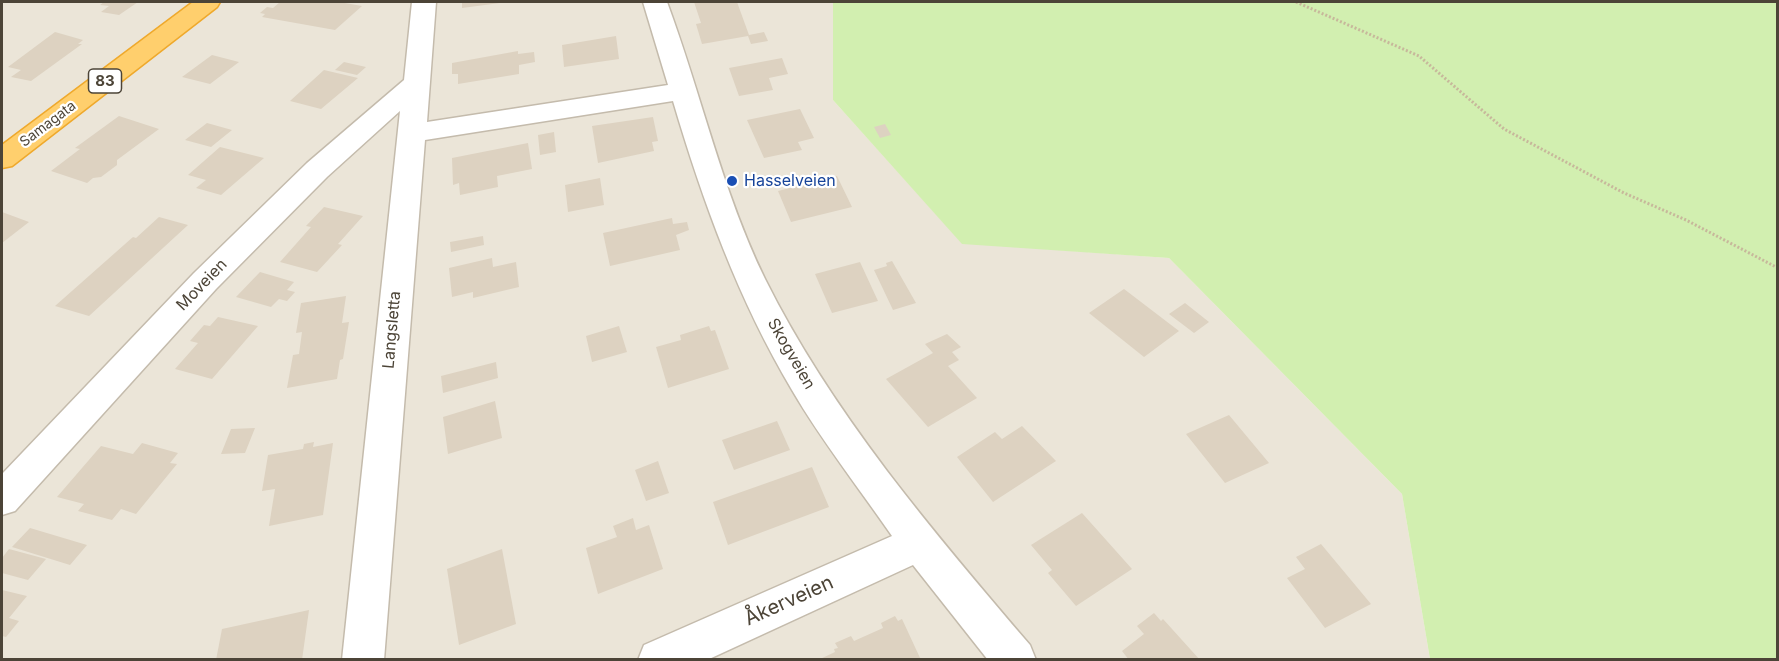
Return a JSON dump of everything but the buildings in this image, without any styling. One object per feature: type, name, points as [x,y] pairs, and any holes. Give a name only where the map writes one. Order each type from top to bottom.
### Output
[{"type":"highway","name":"Samagata","points":[[2,159],[208,2]]},
{"type":"street","name":"Langsletta","points":[[363,660],[424,2]]},
{"type":"street","name":"Skogveien","points":[[655,2],[712,184],[749,278],[804,381],[919,543],[1016,660]]},
{"type":"street","name":"Moveien","points":[[2,499],[205,280],[317,170],[415,84]]},
{"type":"street","points":[[411,133],[682,91]]},
{"type":"street","name":"Åkerveien","points":[[659,660],[919,543]]},
{"type":"path","points":[[1296,2],[1419,56],[1504,129],[1624,193],[1686,220],[1778,268]]},
{"type":"shaded area","points":[[2,2],[833,2],[833,100],[962,243],[1169,258],[1402,494],[1430,659],[2,659]]},
{"type":"green space","points":[[833,2],[1777,2],[1777,659],[1430,659],[1402,494],[1169,258],[962,244],[833,100]]},
{"type":"place","name":"Hasselveien","points":[[732,181]]}]
